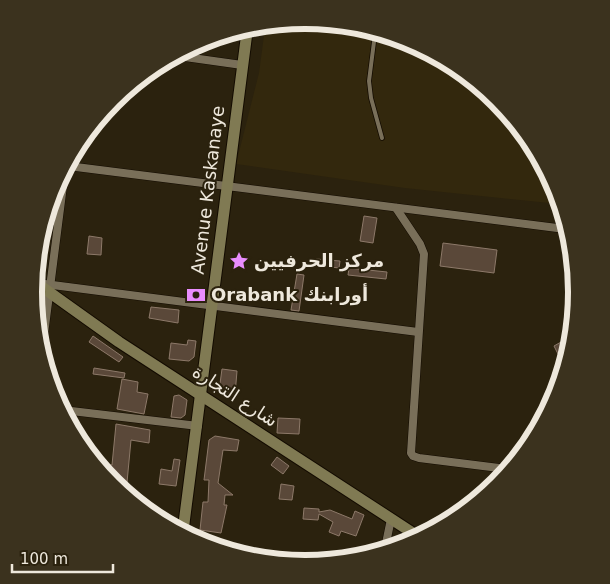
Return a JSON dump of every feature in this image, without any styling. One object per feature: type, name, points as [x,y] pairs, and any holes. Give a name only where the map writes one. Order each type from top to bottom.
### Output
[{"type":"street","name":"Avenue Kaskanaye","points":[[184,525],[246,36]]},
{"type":"street","points":[[187,57],[242,65]]},
{"type":"street","points":[[74,167],[560,229]]},
{"type":"street","points":[[45,330],[62,190]]},
{"type":"street","points":[[396,208],[420,244],[424,254],[411,453],[413,456],[501,468]]},
{"type":"street","name":"شارع التجارة","points":[[42,285],[50,288],[119,342],[412,532]]},
{"type":"street","points":[[50,288],[211,304],[418,332]]},
{"type":"street","points":[[70,411],[198,426]]},
{"type":"street","points":[[387,542],[391,519]]},
{"type":"lane","points":[[375,39],[369,81],[371,98],[382,138]]},
{"type":"shaded area","points":[[322,29],[339,31],[373,38],[406,49],[451,73],[479,94],[503,118],[533,160],[553,203],[405,188],[236,164],[259,73],[264,32],[271,31]]},
{"type":"building","points":[[364,216],[377,218],[373,243],[360,241]]},
{"type":"building","points":[[89,236],[102,238],[101,255],[87,254]]},
{"type":"building","points":[[443,243],[497,250],[494,273],[440,266]]},
{"type":"building","points":[[316,259],[340,261],[339,268],[315,265]]},
{"type":"building","points":[[349,268],[387,272],[386,279],[348,275]]},
{"type":"building","points":[[297,274],[304,275],[299,311],[291,310]]},
{"type":"building","points":[[151,307],[179,310],[178,323],[149,318]]},
{"type":"building","points":[[93,336],[123,357],[119,362],[89,342]]},
{"type":"building","points":[[188,340],[196,341],[194,357],[189,361],[169,359],[171,343],[187,345]]},
{"type":"building","points":[[563,341],[560,357],[554,346]]},
{"type":"building","points":[[94,368],[125,373],[124,378],[93,374]]},
{"type":"building","points":[[222,369],[237,371],[235,395],[229,395],[228,397],[219,391]]},
{"type":"building","points":[[122,379],[138,382],[137,392],[148,394],[144,414],[117,409]]},
{"type":"building","points":[[179,395],[187,400],[185,415],[181,418],[171,417],[174,396]]},
{"type":"building","points":[[278,418],[300,419],[299,434],[277,433]]},
{"type":"building","points":[[116,424],[150,430],[149,443],[131,440],[127,486],[106,465],[112,465]]},
{"type":"building","points":[[215,436],[239,440],[237,451],[223,450],[218,483],[233,495],[225,495],[224,505],[227,505],[221,533],[200,530],[203,502],[208,502],[209,480],[204,480],[209,440]]},
{"type":"building","points":[[277,457],[289,466],[283,474],[271,465]]},
{"type":"building","points":[[174,459],[180,460],[176,486],[159,484],[161,469],[172,471]]},
{"type":"building","points":[[281,484],[294,486],[292,500],[279,499]]},
{"type":"building","points":[[304,508],[319,509],[319,512],[330,510],[352,519],[355,511],[364,515],[356,536],[341,531],[339,536],[329,532],[333,522],[319,514],[318,520],[303,519]]},
{"type":"place","name":"مركز الحرفيين","points":[[239,261]]},
{"type":"place","name":"Orabank أورابنك","points":[[196,295]]}]
